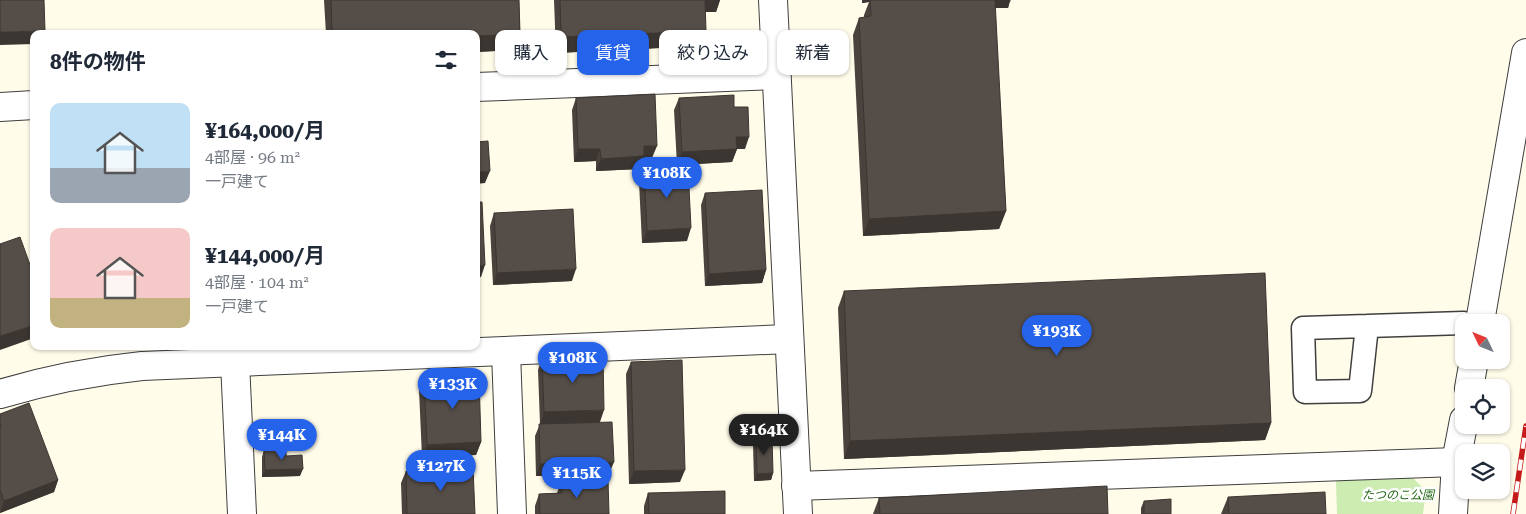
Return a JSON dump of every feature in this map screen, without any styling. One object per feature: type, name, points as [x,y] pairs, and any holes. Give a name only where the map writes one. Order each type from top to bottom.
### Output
[{"type":"street","points":[[773,0],[798,514]]},
{"type":"street","points":[[1481,314],[1525,70]]},
{"type":"street","points":[[480,87],[776,75]]},
{"type":"street","points":[[0,107],[30,105]]},
{"type":"street","points":[[0,394],[44,381],[94,371],[142,366],[788,339]]},
{"type":"street","points":[[506,352],[512,514]]},
{"type":"street","points":[[235,362],[242,514]]},
{"type":"street","points":[[796,486],[1455,462]]},
{"type":"street","points":[[1453,514],[1455,479]]},
{"type":"lane","points":[[1367,326],[1455,323]]},
{"type":"green space","name":"たつのこ公園","points":[[1411,476],[1426,491],[1423,514],[1337,514],[1336,481]]},
{"type":"building","points":[[0,0],[44,0],[45,30],[0,32]]},
{"type":"building","points":[[331,0],[519,0],[520,30],[495,30],[495,35],[480,36],[480,30],[332,30]]},
{"type":"building","points":[[560,0],[705,0],[706,30],[659,30],[659,33],[649,33],[649,30],[577,30],[577,36],[567,37],[567,30],[561,30]]},
{"type":"building","points":[[870,0],[995,0],[1006,211],[869,219],[859,18],[871,16]]},
{"type":"building","points":[[655,94],[657,146],[644,146],[644,156],[601,159],[600,149],[578,149],[576,98]]},
{"type":"building","points":[[734,95],[734,107],[748,107],[749,137],[736,137],[737,149],[682,152],[679,98]]},
{"type":"building","points":[[488,141],[490,171],[480,172],[480,142]]},
{"type":"building","points":[[688,168],[691,228],[647,231],[644,170]]},
{"type":"building","points":[[762,190],[766,270],[709,274],[705,193]]},
{"type":"building","points":[[480,202],[482,202],[485,265],[480,266]]},
{"type":"building","points":[[573,209],[576,269],[497,273],[494,213]]},
{"type":"building","points":[[20,237],[30,265],[30,326],[0,336],[0,244]]},
{"type":"building","points":[[1265,273],[1271,423],[850,441],[844,291]]},
{"type":"building","points":[[603,356],[604,410],[544,412],[542,358]]},
{"type":"building","points":[[682,360],[685,470],[634,471],[631,362]]},
{"type":"building","points":[[479,376],[481,442],[427,445],[424,378]]},
{"type":"building","points":[[29,403],[58,480],[4,501],[0,490],[0,414]]},
{"type":"building","points":[[612,422],[614,462],[540,464],[539,424]]},
{"type":"building","points":[[756,438],[772,438],[773,473],[757,474]]},
{"type":"building","points":[[286,449],[286,456],[302,455],[303,469],[265,470],[264,450]]},
{"type":"building","points":[[473,468],[475,514],[407,514],[406,471]]},
{"type":"building","points":[[608,480],[609,514],[540,514],[539,494],[562,493],[561,481]]},
{"type":"building","points":[[1107,486],[1108,514],[880,514],[879,498]]},
{"type":"building","points":[[725,491],[725,514],[649,514],[648,493]]},
{"type":"building","points":[[1325,492],[1326,514],[1229,514],[1228,497]]},
{"type":"building","points":[[1171,499],[1171,514],[1144,514],[1144,501]]},
{"type":"railway","points":[[1513,514],[1526,426]]}]
